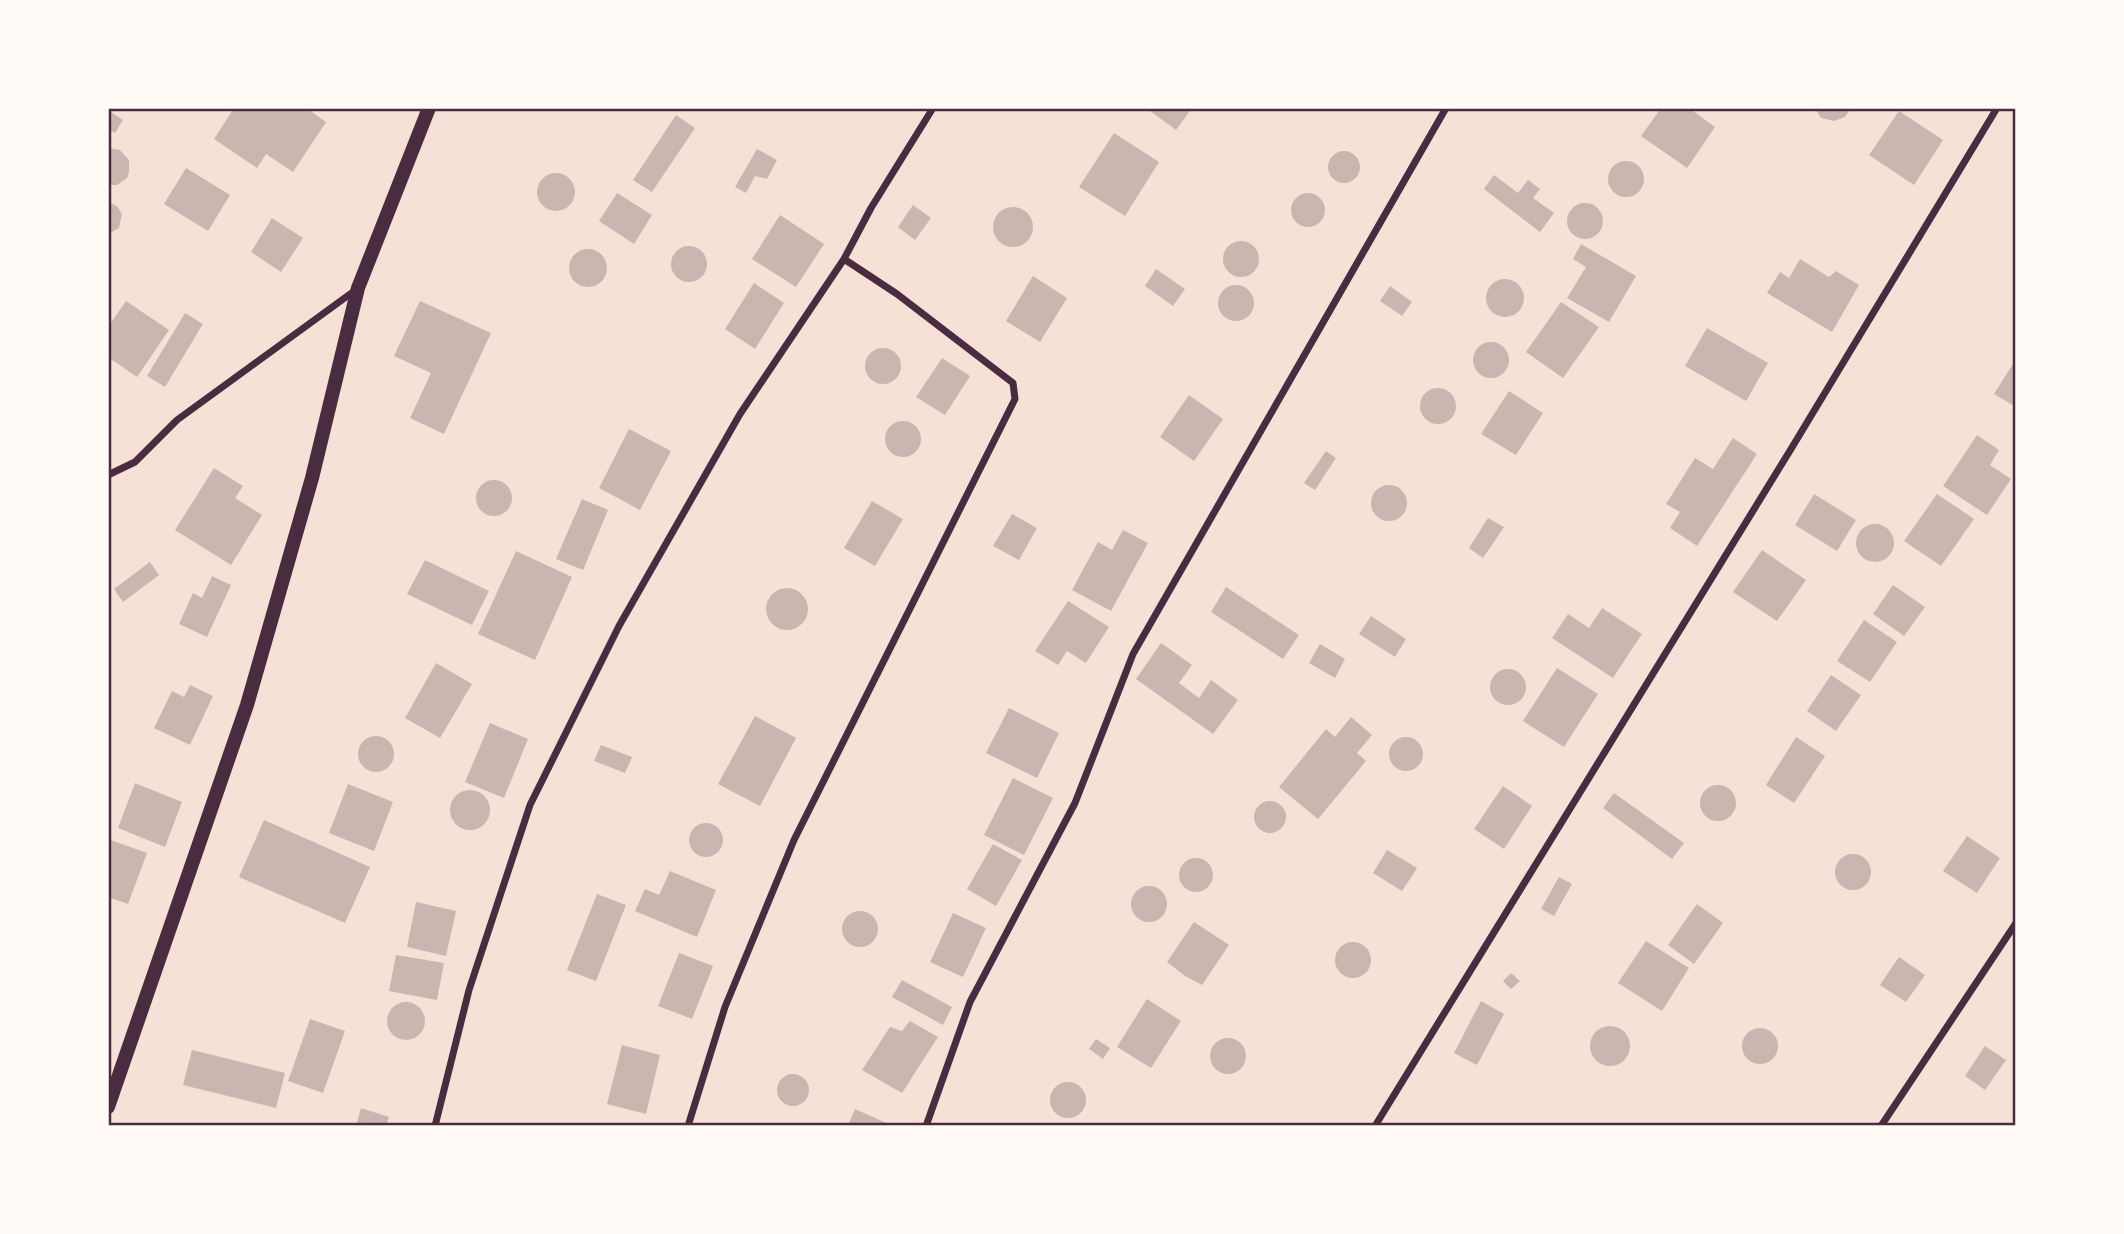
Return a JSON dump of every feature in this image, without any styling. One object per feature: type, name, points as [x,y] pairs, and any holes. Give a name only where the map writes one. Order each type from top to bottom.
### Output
[{"type":"main road","points":[[108,1107],[247,705],[313,478],[358,288],[429,108]]},
{"type":"street","points":[[435,1125],[469,990],[530,805],[619,626],[740,414],[844,259],[933,108]]},
{"type":"street","points":[[926,1125],[970,1002],[1075,803],[1133,654],[1446,108]]},
{"type":"street","points":[[1375,1125],[1997,108]]},
{"type":"street","points":[[688,1125],[725,1007],[794,840],[1015,400],[1013,383],[897,294],[844,259]]},
{"type":"street","points":[[108,475],[135,462],[177,420],[358,288]]},
{"type":"street","points":[[1881,1125],[2015,923]]},
{"type":"building","points":[[234,108],[306,108],[326,122],[293,172],[266,154],[257,168],[214,139]]},
{"type":"building","points":[[1146,108],[1192,108],[1176,130]]},
{"type":"building","points":[[1661,108],[1689,108],[1715,127],[1687,168],[1641,136]]},
{"type":"building","points":[[1815,108],[1851,108],[1845,117],[1834,121],[1821,118]]},
{"type":"building","points":[[108,110],[123,120],[115,133],[108,129]]},
{"type":"building","points":[[1899,111],[1943,140],[1914,185],[1869,155]]},
{"type":"building","points":[[676,115],[695,128],[652,192],[633,180]]},
{"type":"building","points":[[1114,133],[1159,162],[1125,216],[1079,187]]},
{"type":"building","points":[[108,148],[120,150],[129,160],[127,178],[117,185],[108,185]]},
{"type":"building","points":[[757,149],[777,160],[767,179],[755,176],[746,193],[735,187]]},
{"type":"building","points":[[1344,151],[1355,156],[1360,167],[1355,178],[1344,183],[1333,178],[1328,167],[1333,156]]},
{"type":"building","points":[[1626,161],[1639,166],[1644,179],[1639,192],[1626,197],[1613,192],[1608,179],[1613,166]]},
{"type":"building","points":[[186,168],[230,195],[208,231],[164,204]]},
{"type":"building","points":[[556,173],[569,179],[575,192],[569,205],[556,211],[543,205],[537,192],[543,179]]},
{"type":"building","points":[[1494,175],[1518,193],[1528,180],[1540,189],[1533,198],[1554,213],[1540,232],[1484,189]]},
{"type":"building","points":[[617,193],[652,215],[634,244],[599,221]]},
{"type":"building","points":[[1308,193],[1320,198],[1325,210],[1320,222],[1308,227],[1296,222],[1291,210],[1296,198]]},
{"type":"building","points":[[108,202],[117,206],[122,214],[119,228],[108,234]]},
{"type":"building","points":[[1585,203],[1598,208],[1603,221],[1598,234],[1585,239],[1572,234],[1567,221],[1572,208]]},
{"type":"building","points":[[913,205],[931,218],[915,240],[898,227]]},
{"type":"building","points":[[1013,207],[1027,213],[1033,227],[1027,241],[1013,247],[999,241],[993,227],[999,213]]},
{"type":"building","points":[[780,215],[824,244],[796,287],[752,259]]},
{"type":"building","points":[[272,218],[303,238],[281,272],[251,252]]},
{"type":"building","points":[[1241,241],[1254,246],[1259,259],[1254,272],[1241,277],[1228,272],[1223,259],[1228,246]]},
{"type":"building","points":[[1581,244],[1636,276],[1609,322],[1567,298],[1586,267],[1573,259]]},
{"type":"building","points":[[689,246],[702,251],[707,264],[702,277],[689,282],[676,277],[671,264],[676,251]]},
{"type":"building","points":[[588,249],[601,255],[607,268],[601,281],[588,287],[575,281],[569,268],[575,255]]},
{"type":"building","points":[[1800,259],[1829,277],[1836,271],[1859,285],[1832,332],[1767,293],[1780,272],[1789,278]]},
{"type":"building","points":[[1156,269],[1185,289],[1173,306],[1145,286]]},
{"type":"building","points":[[1033,276],[1067,298],[1040,342],[1006,321]]},
{"type":"building","points":[[1505,279],[1519,284],[1524,298],[1519,312],[1505,317],[1491,312],[1486,298],[1491,284]]},
{"type":"building","points":[[754,283],[784,303],[755,349],[725,329]]},
{"type":"building","points":[[1236,285],[1249,290],[1254,303],[1249,316],[1236,321],[1223,316],[1218,303],[1223,290]]},
{"type":"building","points":[[1390,286],[1412,302],[1402,316],[1380,301]]},
{"type":"building","points":[[126,301],[169,330],[137,377],[108,357],[108,327]]},
{"type":"building","points":[[420,301],[491,333],[444,434],[410,418],[431,373],[394,356]]},
{"type":"building","points":[[1561,302],[1599,327],[1563,378],[1526,352]]},
{"type":"building","points":[[185,313],[203,324],[165,387],[147,376]]},
{"type":"building","points":[[1707,328],[1768,363],[1746,401],[1685,366]]},
{"type":"building","points":[[1491,342],[1504,347],[1509,360],[1504,373],[1491,378],[1478,373],[1473,360],[1478,347]]},
{"type":"building","points":[[883,348],[896,353],[901,366],[896,379],[883,384],[870,379],[865,366],[870,353]]},
{"type":"building","points":[[942,358],[970,376],[945,415],[916,397]]},
{"type":"building","points":[[2016,359],[2016,407],[1994,394]]},
{"type":"building","points":[[1438,388],[1451,393],[1456,406],[1451,419],[1438,424],[1425,419],[1420,406],[1425,393]]},
{"type":"building","points":[[1509,391],[1543,413],[1516,455],[1481,434]]},
{"type":"building","points":[[1189,395],[1223,419],[1194,461],[1160,437]]},
{"type":"building","points":[[903,421],[916,426],[921,439],[916,452],[903,457],[890,452],[885,439],[890,426]]},
{"type":"building","points":[[629,429],[671,451],[640,510],[599,488]]},
{"type":"building","points":[[1977,435],[1999,450],[1990,465],[2011,479],[1987,515],[1943,486]]},
{"type":"building","points":[[1733,438],[1757,454],[1697,546],[1670,528],[1680,512],[1666,504],[1695,458],[1713,469]]},
{"type":"building","points":[[1326,451],[1336,458],[1315,490],[1304,483]]},
{"type":"building","points":[[214,468],[243,486],[235,498],[262,515],[231,565],[175,530]]},
{"type":"building","points":[[494,480],[507,485],[512,498],[507,511],[494,516],[481,511],[476,498],[481,485]]},
{"type":"building","points":[[1389,485],[1402,490],[1407,503],[1402,516],[1389,521],[1376,516],[1371,503],[1376,490]]},
{"type":"building","points":[[1814,494],[1856,520],[1837,551],[1795,525]]},
{"type":"building","points":[[1937,494],[1974,519],[1941,566],[1904,541]]},
{"type":"building","points":[[582,499],[608,510],[583,570],[556,559]]},
{"type":"building","points":[[872,501],[903,519],[875,566],[844,548]]},
{"type":"building","points":[[1012,514],[1037,528],[1019,560],[993,546]]},
{"type":"building","points":[[1488,518],[1504,527],[1483,558],[1469,548]]},
{"type":"building","points":[[1875,524],[1888,530],[1894,543],[1888,556],[1875,562],[1862,556],[1856,543],[1862,530]]},
{"type":"building","points":[[1123,530],[1148,543],[1111,611],[1072,590],[1098,542],[1112,550]]},
{"type":"building","points":[[1762,550],[1806,580],[1777,621],[1733,592]]},
{"type":"building","points":[[516,551],[572,577],[535,660],[478,634]]},
{"type":"building","points":[[425,560],[489,591],[472,625],[407,594]]},
{"type":"building","points":[[150,562],[159,575],[123,602],[114,589]]},
{"type":"building","points":[[212,576],[231,585],[207,637],[179,624],[193,593],[202,598]]},
{"type":"building","points":[[1893,585],[1925,607],[1904,636],[1873,614]]},
{"type":"building","points":[[1226,587],[1299,635],[1283,659],[1211,612]]},
{"type":"building","points":[[787,588],[802,594],[808,609],[802,624],[787,630],[772,624],[766,609],[772,594]]},
{"type":"building","points":[[1068,601],[1109,627],[1086,663],[1067,651],[1058,665],[1035,651]]},
{"type":"building","points":[[1602,608],[1642,634],[1613,678],[1552,638],[1568,614],[1589,628]]},
{"type":"building","points":[[1371,616],[1406,639],[1395,657],[1359,634]]},
{"type":"building","points":[[1864,620],[1897,642],[1870,682],[1837,661]]},
{"type":"building","points":[[1161,643],[1192,665],[1179,683],[1199,698],[1211,680],[1238,700],[1213,734],[1136,679]]},
{"type":"building","points":[[1320,644],[1345,659],[1335,678],[1309,663]]},
{"type":"building","points":[[436,663],[472,684],[440,738],[405,718]]},
{"type":"building","points":[[1557,668],[1598,694],[1564,747],[1523,721]]},
{"type":"building","points":[[1508,669],[1521,674],[1526,687],[1521,700],[1508,705],[1495,700],[1490,687],[1495,674]]},
{"type":"building","points":[[1831,675],[1861,695],[1836,731],[1807,711]]},
{"type":"building","points":[[190,685],[213,696],[190,745],[154,728],[172,691],[184,697]]},
{"type":"building","points":[[1009,708],[1059,733],[1037,778],[986,753]]},
{"type":"building","points":[[755,716],[796,738],[760,806],[718,784]]},
{"type":"building","points":[[1351,717],[1372,735],[1357,753],[1366,761],[1318,819],[1279,787],[1326,729],[1335,737]]},
{"type":"building","points":[[490,723],[528,739],[504,798],[465,782]]},
{"type":"building","points":[[376,736],[389,741],[394,754],[389,767],[376,772],[363,767],[358,754],[363,741]]},
{"type":"building","points":[[1406,737],[1418,742],[1423,754],[1418,766],[1406,771],[1394,766],[1389,754],[1394,742]]},
{"type":"building","points":[[1796,737],[1825,756],[1794,803],[1766,785]]},
{"type":"building","points":[[601,745],[632,757],[625,773],[594,761]]},
{"type":"building","points":[[1013,778],[1053,798],[1024,855],[984,835]]},
{"type":"building","points":[[135,783],[182,802],[165,847],[118,828]]},
{"type":"building","points":[[348,784],[393,802],[374,851],[329,833]]},
{"type":"building","points":[[1718,785],[1730,791],[1736,803],[1730,815],[1718,821],[1706,815],[1700,803],[1706,791]]},
{"type":"building","points":[[1503,786],[1532,806],[1504,849],[1474,829]]},
{"type":"building","points":[[470,790],[478,791],[484,796],[489,802],[489,818],[484,824],[478,829],[470,830],[462,829],[456,824],[451,818],[450,810],[451,802],[456,796],[462,791]]},
{"type":"building","points":[[1614,793],[1684,843],[1672,859],[1603,808]]},
{"type":"building","points":[[1270,801],[1281,806],[1286,817],[1281,828],[1270,833],[1259,828],[1254,817],[1259,806]]},
{"type":"building","points":[[264,820],[370,867],[345,923],[239,877]]},
{"type":"building","points":[[706,823],[718,828],[723,840],[718,852],[706,857],[694,852],[689,840],[694,828]]},
{"type":"building","points":[[1967,836],[2000,858],[1977,893],[1943,871]]},
{"type":"building","points":[[108,839],[147,853],[128,904],[108,897]]},
{"type":"building","points":[[993,844],[1022,860],[996,906],[967,889]]},
{"type":"building","points":[[1387,850],[1417,868],[1402,891],[1373,873]]},
{"type":"building","points":[[1853,854],[1865,860],[1871,872],[1865,884],[1853,890],[1841,884],[1835,872],[1841,860]]},
{"type":"building","points":[[1196,858],[1208,863],[1213,875],[1208,887],[1196,892],[1184,887],[1179,875],[1184,863]]},
{"type":"building","points":[[670,871],[716,890],[697,937],[635,911],[645,889],[659,895]]},
{"type":"building","points":[[1559,877],[1572,884],[1554,916],[1541,909]]},
{"type":"building","points":[[1149,886],[1161,892],[1167,904],[1161,916],[1149,922],[1137,916],[1131,904],[1137,892]]},
{"type":"building","points":[[597,894],[626,905],[596,981],[567,970]]},
{"type":"building","points":[[416,902],[456,911],[446,956],[407,947]]},
{"type":"building","points":[[1697,904],[1723,923],[1694,964],[1668,945]]},
{"type":"building","points":[[860,911],[873,916],[878,929],[873,942],[860,947],[847,942],[842,929],[847,916]]},
{"type":"building","points":[[953,913],[986,928],[963,977],[930,962]]},
{"type":"building","points":[[1194,922],[1229,945],[1202,985],[1167,962]]},
{"type":"building","points":[[1646,941],[1689,968],[1662,1011],[1618,983]]},
{"type":"building","points":[[1353,942],[1366,947],[1371,960],[1366,973],[1353,978],[1340,973],[1335,960],[1340,947]]},
{"type":"building","points":[[679,953],[713,966],[692,1019],[658,1006]]},
{"type":"building","points":[[396,955],[444,963],[437,1000],[389,991]]},
{"type":"building","points":[[1899,957],[1925,975],[1906,1002],[1880,985]]},
{"type":"building","points":[[1511,973],[1520,981],[1511,989],[1503,981]]},
{"type":"building","points":[[902,980],[952,1007],[943,1025],[892,997]]},
{"type":"building","points":[[1147,999],[1181,1021],[1151,1068],[1117,1047]]},
{"type":"building","points":[[1481,1001],[1504,1014],[1477,1065],[1454,1053]]},
{"type":"building","points":[[406,1002],[420,1007],[425,1021],[420,1035],[406,1040],[392,1035],[387,1021],[392,1007]]},
{"type":"building","points":[[310,1019],[345,1031],[323,1093],[288,1081]]},
{"type":"building","points":[[910,1021],[938,1037],[902,1093],[862,1070],[890,1027],[902,1031]]},
{"type":"building","points":[[1610,1026],[1618,1027],[1624,1032],[1629,1038],[1629,1054],[1624,1060],[1618,1065],[1610,1066],[1602,1065],[1596,1060],[1591,1054],[1590,1046],[1591,1038],[1596,1032],[1602,1027]]},
{"type":"building","points":[[1760,1028],[1772,1034],[1778,1046],[1772,1058],[1760,1064],[1748,1058],[1742,1046],[1748,1034]]},
{"type":"building","points":[[1228,1038],[1241,1043],[1246,1056],[1241,1069],[1228,1074],[1215,1069],[1210,1056],[1215,1043]]},
{"type":"building","points":[[1096,1039],[1110,1048],[1103,1059],[1089,1049]]},
{"type":"building","points":[[622,1045],[660,1055],[646,1114],[607,1104]]},
{"type":"building","points":[[1985,1046],[2006,1060],[1985,1090],[1965,1076]]},
{"type":"building","points":[[192,1050],[285,1073],[276,1108],[183,1085]]},
{"type":"building","points":[[793,1074],[804,1079],[809,1090],[804,1101],[793,1106],[782,1101],[777,1090],[782,1079]]},
{"type":"building","points":[[1068,1082],[1081,1087],[1086,1100],[1081,1113],[1068,1118],[1055,1113],[1050,1100],[1055,1087]]},
{"type":"building","points":[[361,1108],[389,1117],[386,1126],[356,1126]]},
{"type":"building","points":[[855,1109],[893,1126],[848,1126]]}]
